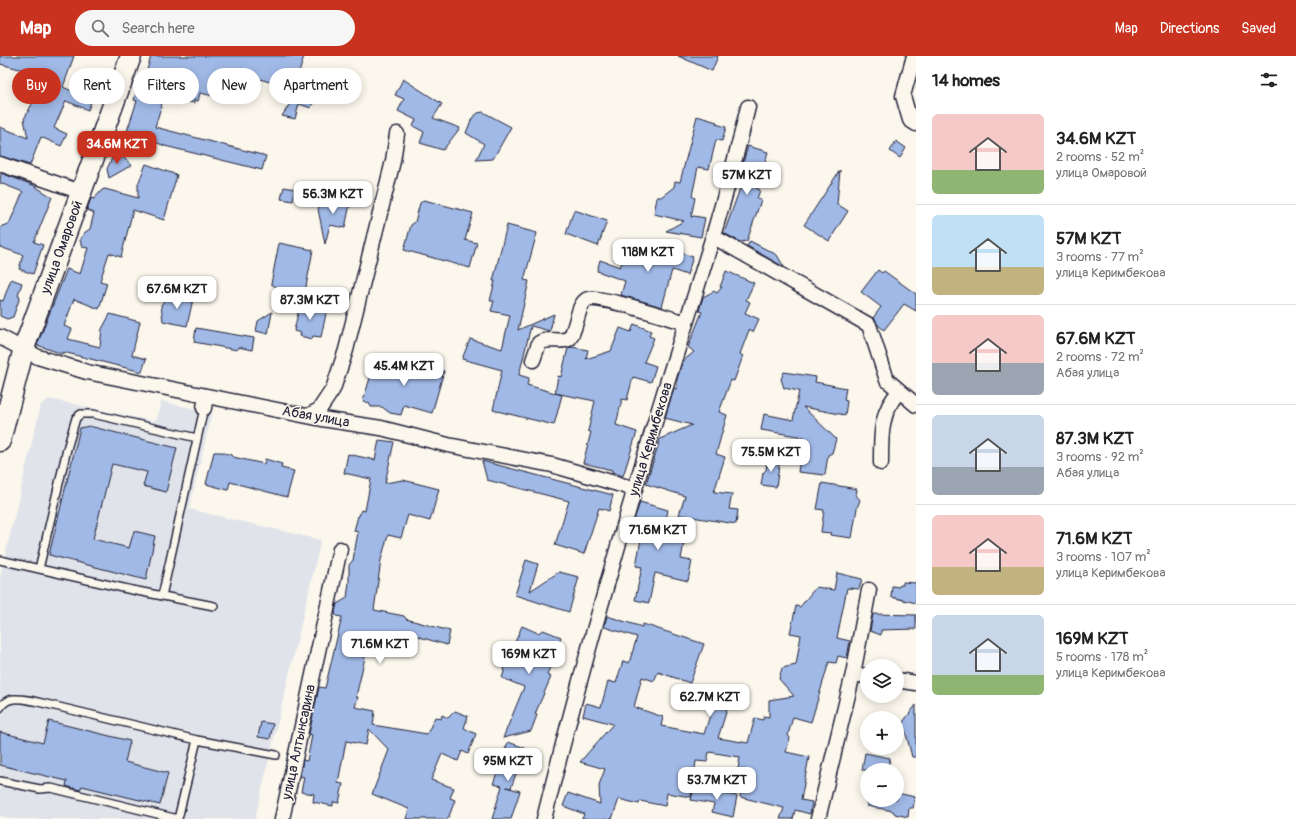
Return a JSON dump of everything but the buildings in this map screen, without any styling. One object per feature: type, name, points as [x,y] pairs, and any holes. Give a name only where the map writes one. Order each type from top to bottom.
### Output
[{"type":"street","name":"улица Омаровой","points":[[0,441],[24,348],[131,56]]},
{"type":"street","points":[[914,56],[903,96],[910,120],[916,124]]},
{"type":"street","name":"улица Керимбекова","points":[[544,819],[593,627],[714,237],[748,106]]},
{"type":"street","points":[[308,416],[319,410],[333,389],[346,350],[393,161],[397,134]]},
{"type":"street","points":[[0,164],[81,192]]},
{"type":"street","points":[[714,237],[869,325],[887,380],[916,406]]},
{"type":"street","points":[[534,360],[539,343],[547,340],[560,341],[569,339],[584,302],[590,298],[605,300],[686,324]]},
{"type":"street","name":"Абая улица","points":[[0,337],[44,359],[87,372],[205,402],[361,424],[448,445],[552,465],[635,489]]},
{"type":"street","points":[[881,463],[884,415],[892,398],[900,391]]},
{"type":"street","name":"улица Алтынсарина","points":[[282,819],[340,549]]},
{"type":"street","points":[[818,819],[853,674],[869,590]]},
{"type":"street","points":[[853,674],[860,675]]},
{"type":"street","points":[[904,681],[916,683]]},
{"type":"lane","points":[[162,596],[205,402]]},
{"type":"lane","points":[[39,569],[67,449],[76,418],[81,414],[93,414],[197,438]]},
{"type":"lane","points":[[0,560],[214,606]]},
{"type":"lane","points":[[0,708],[8,700],[16,698],[34,701],[197,740],[276,755]]},
{"type":"lane","points":[[0,781],[40,788],[51,788],[178,819],[197,740]]},
{"type":"shaded area","points":[[50,399],[152,421],[157,419],[161,401],[212,413],[189,509],[321,540],[255,819],[11,819],[0,816],[0,576],[41,404]]}]
